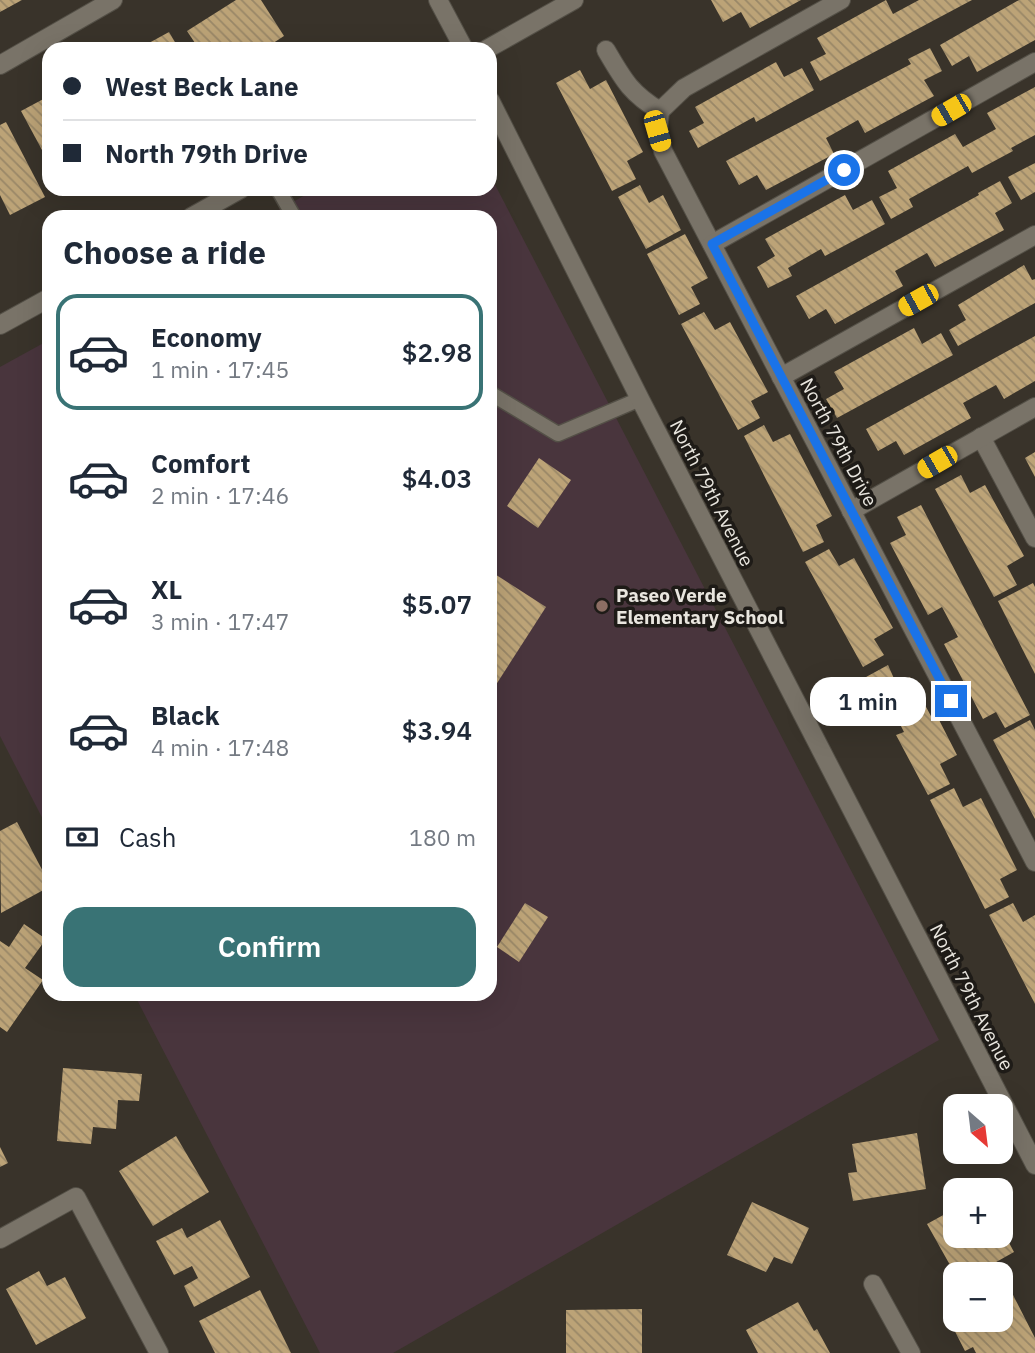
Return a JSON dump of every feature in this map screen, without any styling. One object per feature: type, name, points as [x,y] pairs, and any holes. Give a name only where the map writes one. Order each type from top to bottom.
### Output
[{"type":"street","points":[[0,65],[113,0]]},
{"type":"street","points":[[438,0],[460,42]]},
{"type":"street","points":[[497,44],[574,0]]},
{"type":"street","points":[[606,50],[626,85],[645,103],[660,111],[684,88],[841,0]]},
{"type":"street","points":[[712,244],[1035,62]]},
{"type":"street","name":"North 79th Drive","points":[[660,111],[657,131],[663,150],[1035,862]]},
{"type":"street","name":"North 79th Avenue","points":[[497,114],[639,399],[1035,1165]]},
{"type":"street","points":[[204,210],[228,196]]},
{"type":"street","points":[[781,377],[1035,235]]},
{"type":"street","points":[[0,325],[42,302]]},
{"type":"street","points":[[851,511],[1035,407]]},
{"type":"street","points":[[981,437],[1035,538]]},
{"type":"street","points":[[0,1239],[76,1197],[159,1353]]},
{"type":"street","points":[[873,1283],[911,1353]]},
{"type":"lane","points":[[497,397],[558,434],[639,399]]},
{"type":"shaded area","name":"Paseo Verde Elementary School","points":[[497,188],[939,1040],[393,1353],[320,1353],[138,1001],[497,1001],[497,210],[278,210],[304,196],[497,196]]},
{"type":"shaded area","points":[[42,344],[42,817],[0,736],[0,367]]},
{"type":"building","points":[[0,0],[22,0],[0,12]]},
{"type":"building","points":[[236,0],[261,0],[284,36],[275,42],[194,42],[187,31]]},
{"type":"building","points":[[711,0],[801,0],[750,28],[741,12],[723,22]]},
{"type":"building","points":[[886,0],[893,14],[919,0],[972,0],[820,81],[810,62],[826,54],[817,38]]},
{"type":"building","points":[[1019,0],[1035,0],[1035,40],[977,72],[969,56],[952,66],[940,45]]},
{"type":"building","points":[[169,32],[175,42],[151,42]]},
{"type":"building","points":[[930,48],[942,71],[924,80],[934,96],[865,133],[858,120],[826,138],[834,154],[766,190],[757,175],[739,185],[726,161],[911,64],[908,59]]},
{"type":"building","points":[[776,62],[784,77],[802,68],[814,90],[756,122],[754,117],[698,148],[689,131],[704,123],[695,107]]},
{"type":"building","points":[[580,70],[590,89],[606,80],[643,152],[627,161],[636,179],[612,191],[556,83]]},
{"type":"building","points":[[1035,87],[1035,135],[1011,148],[1013,151],[972,173],[968,166],[909,199],[913,207],[891,219],[879,197],[897,188],[888,171],[955,134],[963,147],[996,129],[987,113]]},
{"type":"building","points":[[42,100],[42,150],[21,111]]},
{"type":"building","points":[[6,122],[42,196],[45,197],[10,215],[0,195],[0,125]]},
{"type":"building","points":[[1035,163],[1035,192],[1021,200],[1008,177]]},
{"type":"building","points":[[1000,181],[1012,203],[995,213],[1004,230],[935,267],[927,253],[895,271],[903,286],[835,324],[826,309],[809,319],[796,296]]},
{"type":"building","points":[[640,185],[649,203],[663,195],[681,230],[646,249],[618,197]]},
{"type":"building","points":[[845,195],[853,210],[872,200],[885,224],[825,256],[821,249],[788,268],[792,276],[768,288],[757,267],[775,256],[765,239]]},
{"type":"building","points":[[685,234],[708,278],[691,287],[700,304],[679,315],[647,254]]},
{"type":"building","points":[[1024,265],[1032,280],[1035,279],[1035,303],[958,346],[949,330],[966,320],[958,305]]},
{"type":"building","points":[[704,312],[715,330],[730,322],[768,392],[751,401],[760,418],[738,430],[681,324]]},
{"type":"building","points":[[914,328],[922,344],[941,333],[953,355],[837,418],[826,399],[844,389],[834,372]]},
{"type":"building","points":[[1035,336],[1035,381],[1004,399],[996,385],[963,403],[971,418],[904,455],[896,441],[878,451],[866,429]]},
{"type":"building","points":[[764,425],[773,442],[790,434],[832,516],[816,525],[824,542],[803,552],[744,436]]},
{"type":"building","points":[[1035,452],[1035,477],[1025,458]]},
{"type":"building","points":[[539,458],[571,480],[538,528],[507,506]]},
{"type":"building","points":[[961,475],[970,493],[985,485],[1024,556],[1007,566],[1017,585],[994,597],[935,489]]},
{"type":"building","points":[[921,505],[1030,715],[1005,728],[996,712],[983,719],[944,644],[958,637],[942,607],[928,615],[890,543],[906,535],[897,517]]},
{"type":"building","points":[[829,549],[839,566],[854,558],[893,628],[874,639],[884,655],[863,667],[805,562]]},
{"type":"building","points":[[497,576],[546,607],[497,683]]},
{"type":"building","points":[[1033,583],[1035,587],[1035,674],[998,601]]},
{"type":"building","points":[[888,665],[896,683],[910,677],[932,718],[937,716],[957,755],[940,764],[950,784],[928,795],[896,735],[904,732],[884,693],[877,697],[866,677]]},
{"type":"building","points":[[1030,720],[1035,730],[1035,819],[993,740]]},
{"type":"building","points":[[954,788],[963,807],[981,798],[1017,870],[1000,879],[1009,897],[985,909],[930,800]]},
{"type":"building","points":[[17,822],[42,870],[42,891],[1,913],[0,831]]},
{"type":"building","points":[[525,903],[548,917],[519,962],[497,947]]},
{"type":"building","points":[[1013,903],[1023,922],[1035,915],[1035,1004],[989,915]]},
{"type":"building","points":[[24,924],[42,936],[42,945],[25,968],[42,981],[7,1032],[0,1027],[0,941],[9,947]]},
{"type":"building","points":[[63,1068],[142,1074],[139,1101],[118,1100],[116,1129],[93,1127],[91,1144],[57,1141]]},
{"type":"building","points":[[917,1133],[926,1189],[853,1201],[848,1173],[857,1172],[852,1144]]},
{"type":"building","points":[[176,1136],[209,1192],[153,1226],[119,1171]]},
{"type":"building","points":[[0,1147],[8,1163],[0,1167]]},
{"type":"building","points":[[752,1202],[809,1228],[792,1264],[774,1257],[766,1272],[727,1255]]},
{"type":"building","points":[[943,1215],[943,1248],[1012,1248],[1014,1252],[996,1262],[948,1262],[927,1224]]},
{"type":"building","points":[[220,1220],[250,1277],[194,1307],[184,1286],[198,1278],[192,1266],[174,1275],[156,1241],[182,1228],[187,1238]]},
{"type":"building","points":[[39,1271],[47,1286],[65,1277],[86,1318],[36,1345],[6,1289]]},
{"type":"building","points":[[260,1290],[291,1353],[215,1353],[199,1321]]},
{"type":"building","points":[[1013,1295],[1035,1338],[1035,1353],[976,1353],[973,1347],[965,1351],[955,1332],[1013,1332]]},
{"type":"building","points":[[798,1302],[830,1353],[758,1353],[746,1330]]},
{"type":"building","points":[[642,1309],[642,1353],[566,1353],[566,1310]]},
{"type":"place","name":"Paseo Verde Elementary School","points":[[602,606]]},
{"type":"route","points":[[844,170],[712,244],[951,701]]}]
